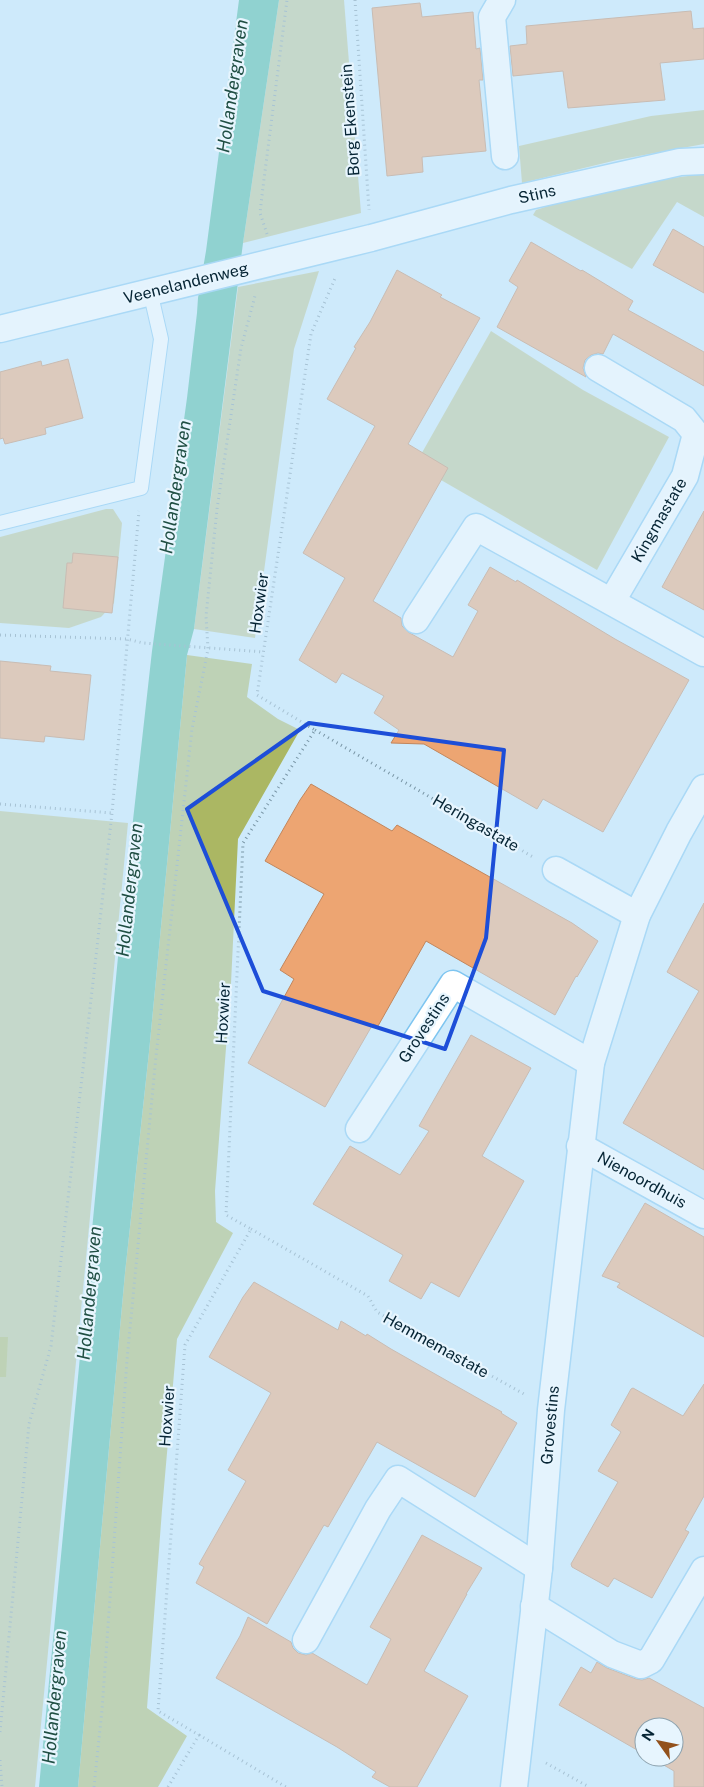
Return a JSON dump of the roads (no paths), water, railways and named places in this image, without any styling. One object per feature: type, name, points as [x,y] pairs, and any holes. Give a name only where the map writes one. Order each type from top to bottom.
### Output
[{"type":"street","points":[[502,0],[492,17],[505,156]]},
{"type":"street","name":"Stins","points":[[360,240],[511,200],[680,162],[704,161]]},
{"type":"street","name":"Veenelandenweg","points":[[0,329],[360,240]]},
{"type":"street","name":"Kingmastate","points":[[598,368],[684,419],[696,434],[686,476],[612,601]]},
{"type":"street","points":[[416,620],[476,527],[704,653]]},
{"type":"street","name":"Grovestins","points":[[514,1787],[539,1568],[551,1410],[591,1063],[636,915],[704,788]]},
{"type":"street","points":[[556,870],[636,915]]},
{"type":"street","name":"Grovestins","points":[[359,1128],[453,984],[591,1063]]},
{"type":"street","name":"Nienoordhuis","points":[[580,1146],[704,1215]]},
{"type":"street","points":[[306,1640],[378,1509],[398,1479],[539,1568]]},
{"type":"street","points":[[534,1606],[612,1654],[641,1665],[651,1660],[704,1570]]},
{"type":"lane","points":[[0,523],[141,488],[161,339],[150,291]]},
{"type":"water","name":"Hollandergraven","points":[[239,0],[279,0],[243,243],[194,629],[187,655],[149,1052],[125,1273],[78,1787],[39,1787],[120,936],[152,651]]}]
